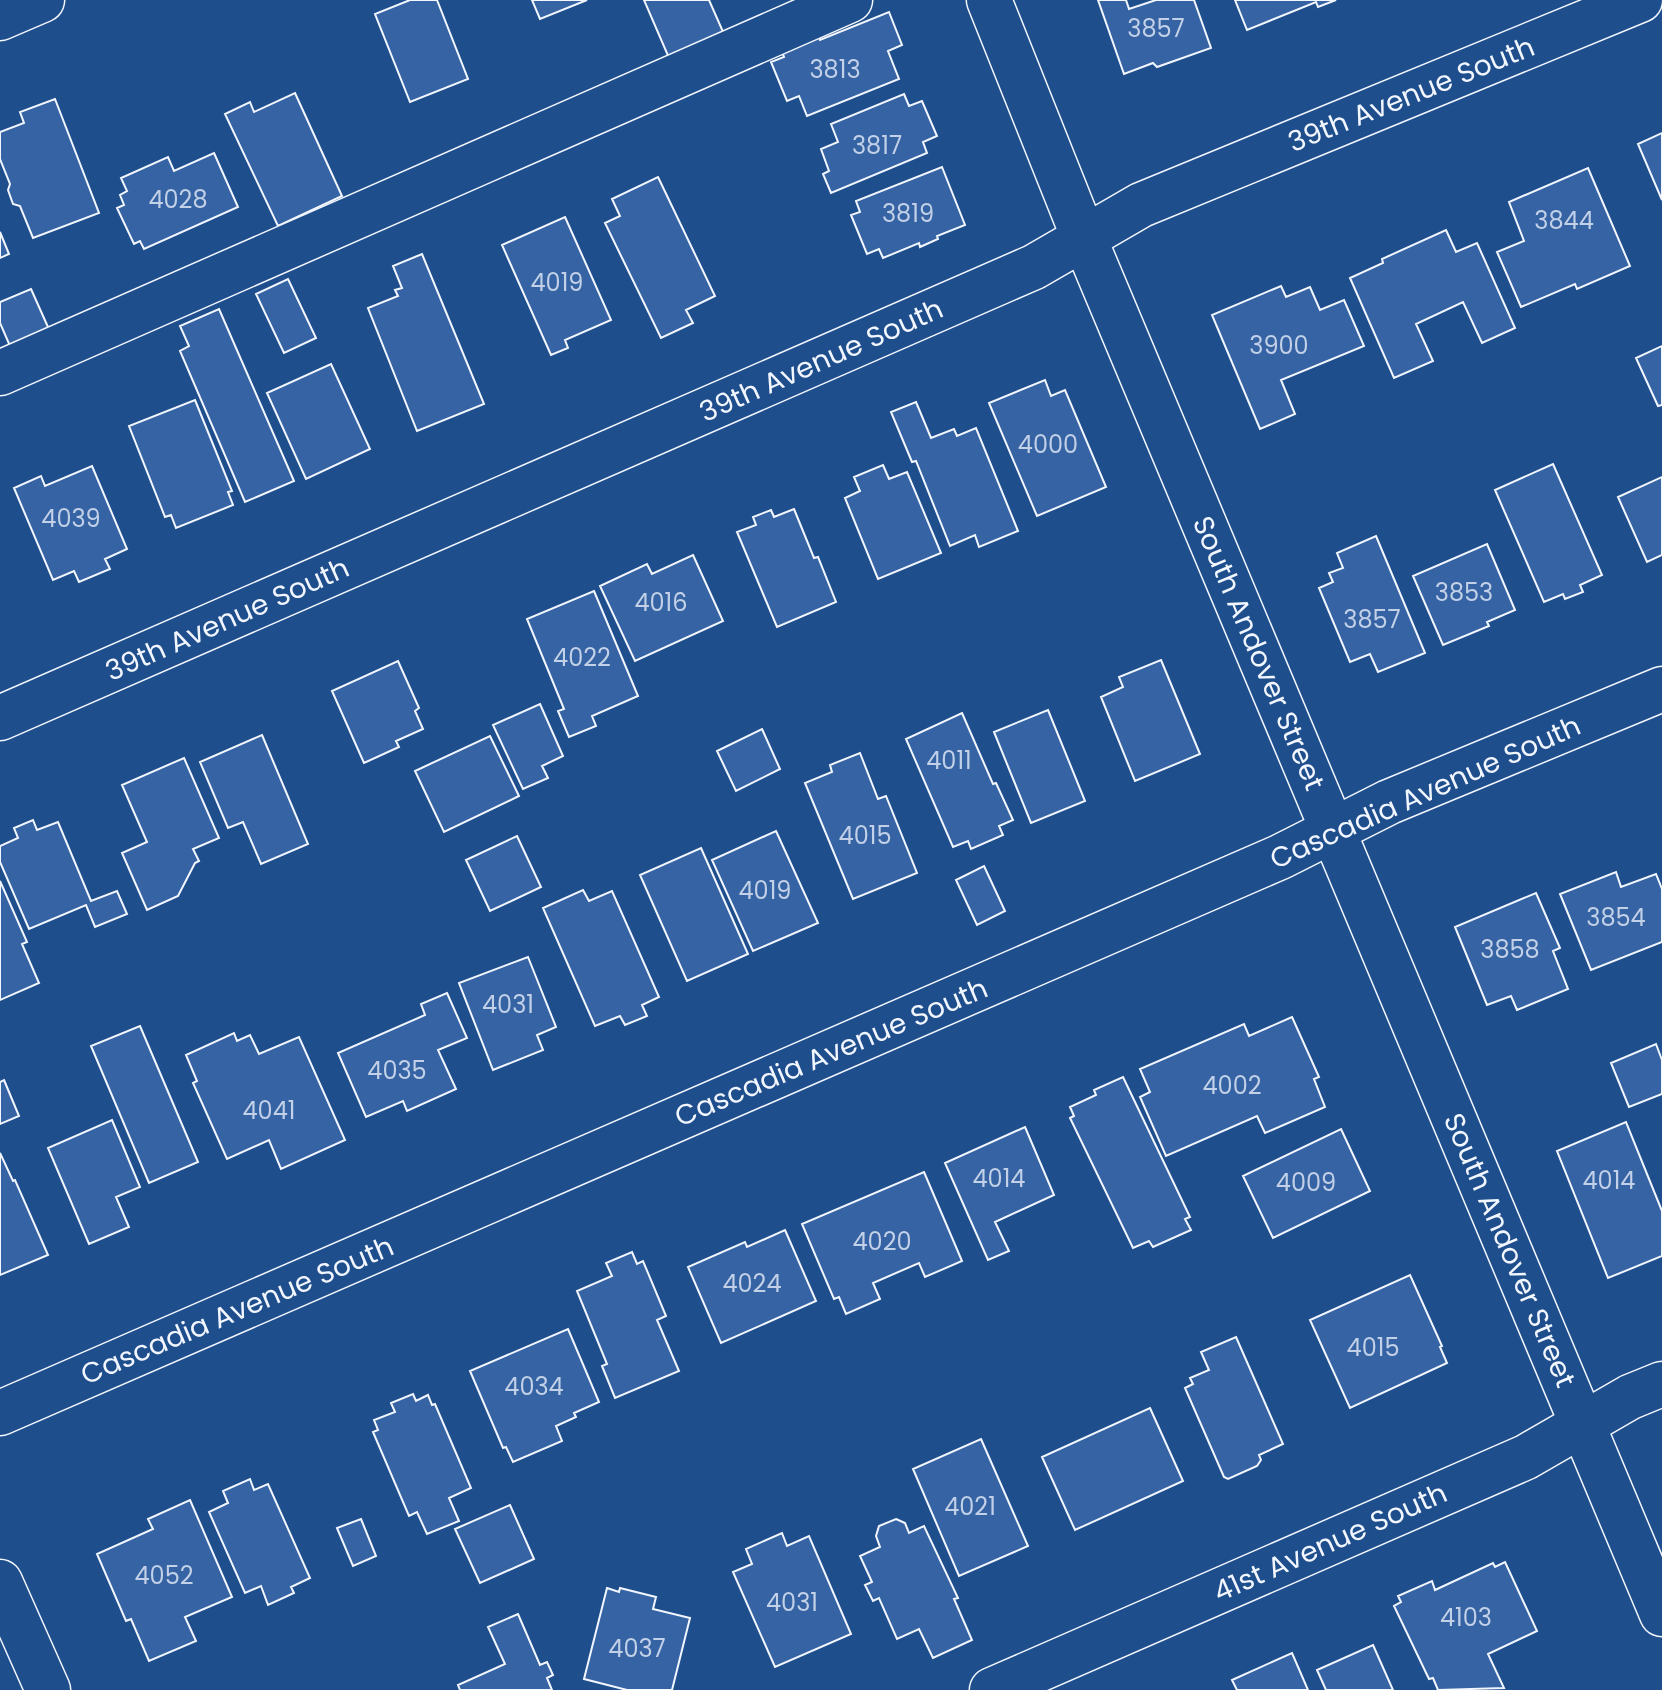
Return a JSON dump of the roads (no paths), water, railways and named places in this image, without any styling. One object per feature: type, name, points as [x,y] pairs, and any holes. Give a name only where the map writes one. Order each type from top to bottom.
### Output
[{"type":"street","points":[[0,18],[42,0]]},
{"type":"street","points":[[0,373],[850,0]]},
{"type":"street","name":"South Andover Street","points":[[989,0],[1084,238],[1662,1614]]},
{"type":"street","name":"39th Avenue South","points":[[0,718],[1034,267],[1141,205],[1640,0]]},
{"type":"street","name":"Cascadia Avenue South","points":[[0,1413],[1280,857],[1389,802],[1662,689]]},
{"type":"street","name":"41st Avenue South","points":[[992,1690],[1526,1457],[1630,1397],[1662,1384]]},
{"type":"street","points":[[0,1582],[48,1690]]}]
